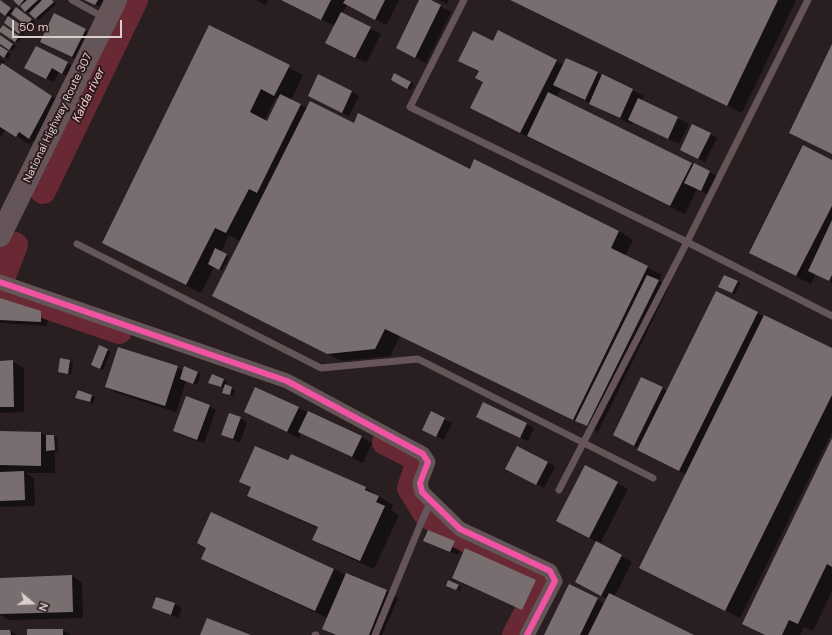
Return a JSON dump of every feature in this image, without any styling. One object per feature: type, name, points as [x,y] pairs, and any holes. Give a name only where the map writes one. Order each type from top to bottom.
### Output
[{"type":"highway","name":"National Highway Route 307","points":[[0,236],[111,10]]},
{"type":"street","points":[[2,283],[288,381],[423,454],[428,462],[420,483],[422,492],[430,504],[460,529],[550,571],[555,581],[527,635]]},
{"type":"lane","points":[[72,0],[111,10]]},
{"type":"lane","points":[[464,0],[410,108],[687,242],[832,316]]},
{"type":"lane","points":[[559,490],[687,242],[808,0]]},
{"type":"lane","points":[[77,244],[321,368],[418,360],[584,442],[653,478]]},
{"type":"lane","points":[[375,635],[430,504]]},
{"type":"building","points":[[0,0],[11,8],[5,16],[0,12]]},
{"type":"building","points":[[13,0],[24,0],[19,6]]},
{"type":"building","points":[[27,0],[38,0],[25,12],[20,6]]},
{"type":"building","points":[[42,0],[52,0],[54,2],[35,19],[29,13]]},
{"type":"building","points":[[84,0],[98,0],[95,5]]},
{"type":"building","points":[[281,0],[331,0],[321,20]]},
{"type":"building","points":[[345,0],[385,0],[375,20],[343,3]]},
{"type":"building","points":[[419,0],[431,0],[441,5],[415,58],[396,48]]},
{"type":"building","points":[[510,0],[778,0],[727,106]]},
{"type":"building","points":[[16,7],[32,19],[27,26],[11,14]]},
{"type":"building","points":[[341,12],[371,27],[355,58],[325,43]]},
{"type":"building","points":[[54,13],[86,29],[72,57],[40,42]]},
{"type":"building","points":[[8,16],[24,27],[19,34],[4,23]]},
{"type":"building","points":[[3,25],[19,36],[15,42],[0,32]]},
{"type":"building","points":[[209,25],[290,65],[274,96],[261,89],[250,112],[267,121],[280,94],[301,104],[257,193],[249,189],[226,233],[215,228],[186,285],[102,243]]},
{"type":"building","points":[[498,30],[557,60],[520,133],[470,108],[483,82],[475,78],[479,71],[458,61],[473,31],[493,41]]},
{"type":"building","points":[[0,35],[13,44],[9,50],[0,44]]},
{"type":"building","points":[[832,44],[832,154],[789,133]]},
{"type":"building","points":[[0,46],[8,51],[4,58],[0,55]]},
{"type":"building","points":[[36,46],[68,62],[62,74],[52,68],[46,79],[24,68]]},
{"type":"building","points":[[566,58],[598,72],[585,100],[553,85]]},
{"type":"building","points":[[2,63],[52,96],[29,139],[19,132],[16,137],[0,127],[0,66]]},
{"type":"building","points":[[394,73],[411,82],[407,89],[391,80]]},
{"type":"building","points":[[318,74],[352,91],[342,113],[308,96]]},
{"type":"building","points":[[602,74],[633,89],[620,118],[589,104]]},
{"type":"building","points":[[548,92],[692,163],[670,206],[527,136]]},
{"type":"building","points":[[638,98],[678,117],[668,139],[628,120]]},
{"type":"building","points":[[310,101],[354,123],[358,113],[470,169],[474,159],[619,231],[611,248],[648,266],[573,420],[385,329],[375,349],[327,354],[212,296]]},
{"type":"building","points":[[692,124],[711,133],[698,159],[680,150]]},
{"type":"building","points":[[803,145],[832,160],[832,206],[796,276],[749,253]]},
{"type":"building","points":[[694,163],[710,171],[701,191],[684,183]]},
{"type":"building","points":[[832,220],[832,275],[829,281],[808,271]]},
{"type":"building","points":[[215,248],[227,254],[219,270],[208,264]]},
{"type":"building","points":[[647,275],[659,280],[587,426],[575,421]]},
{"type":"building","points":[[724,275],[738,281],[732,293],[718,287]]},
{"type":"building","points":[[716,291],[758,312],[679,471],[637,450]]},
{"type":"building","points":[[0,298],[41,311],[41,322],[0,320]]},
{"type":"building","points":[[764,315],[832,348],[832,395],[725,611],[639,568]]},
{"type":"building","points":[[99,345],[108,349],[100,369],[91,365]]},
{"type":"building","points":[[118,347],[178,366],[165,406],[105,387]]},
{"type":"building","points":[[60,358],[70,360],[68,374],[58,372]]},
{"type":"building","points":[[13,360],[14,407],[0,407],[0,361]]},
{"type":"building","points":[[184,366],[198,372],[193,384],[180,379]]},
{"type":"building","points":[[212,374],[224,379],[221,387],[208,383]]},
{"type":"building","points":[[641,377],[663,387],[634,446],[613,435]]},
{"type":"building","points":[[225,384],[232,387],[230,395],[222,393]]},
{"type":"building","points":[[255,387],[299,407],[287,432],[244,412]]},
{"type":"building","points":[[78,390],[92,395],[90,402],[75,398]]},
{"type":"building","points":[[186,396],[210,405],[197,440],[173,431]]},
{"type":"building","points":[[483,402],[527,423],[520,438],[476,417]]},
{"type":"building","points":[[308,411],[362,436],[352,457],[298,432]]},
{"type":"building","points":[[431,411],[445,418],[436,437],[422,430]]},
{"type":"building","points":[[229,413],[241,417],[233,439],[221,435]]},
{"type":"building","points":[[0,431],[41,432],[41,466],[0,465]]},
{"type":"building","points":[[46,435],[54,435],[55,450],[46,451]]},
{"type":"building","points":[[832,438],[832,567],[827,564],[798,624],[789,620],[782,635],[765,635],[742,624]]},
{"type":"building","points":[[255,446],[288,460],[291,454],[366,487],[365,490],[379,496],[376,502],[385,506],[360,561],[312,540],[318,527],[247,496],[251,487],[239,482]]},
{"type":"building","points":[[517,446],[548,462],[536,485],[505,469]]},
{"type":"building","points":[[585,465],[618,482],[589,538],[556,521]]},
{"type":"building","points":[[24,471],[25,500],[0,501],[0,472]]},
{"type":"building","points":[[211,512],[334,569],[315,611],[201,559],[206,548],[197,543]]},
{"type":"building","points":[[428,530],[455,541],[450,552],[423,541]]},
{"type":"building","points":[[596,541],[622,555],[601,596],[575,582]]},
{"type":"building","points":[[465,548],[536,580],[522,610],[452,578]]},
{"type":"building","points":[[346,573],[387,590],[369,635],[336,635],[322,629]]},
{"type":"building","points":[[72,575],[73,612],[0,614],[0,578]]},
{"type":"building","points":[[448,580],[459,585],[456,590],[446,586]]},
{"type":"building","points":[[569,584],[598,598],[580,635],[544,635]]},
{"type":"building","points":[[609,593],[694,635],[588,635]]},
{"type":"building","points":[[156,597],[175,603],[171,615],[152,608]]},
{"type":"building","points":[[207,618],[251,635],[200,635]]},
{"type":"building","points":[[27,629],[63,629],[63,635],[27,635]]},
{"type":"building","points":[[0,630],[10,630],[11,635],[0,635]]},
{"type":"waterway","name":"Kaida river","points":[[43,191],[135,0]]},
{"type":"waterway","name":"Kaida river","points":[[0,283],[15,245]]},
{"type":"waterway","name":"Kaida river","points":[[0,290],[119,331]]},
{"type":"waterway","name":"Kaida river","points":[[385,442],[416,458],[418,464],[410,488],[426,514],[456,534],[544,580],[515,635]]},
{"type":"cycle path","points":[[0,282],[287,381],[423,454],[428,462],[420,483],[422,492],[460,529],[550,571],[555,581],[527,635]]}]
